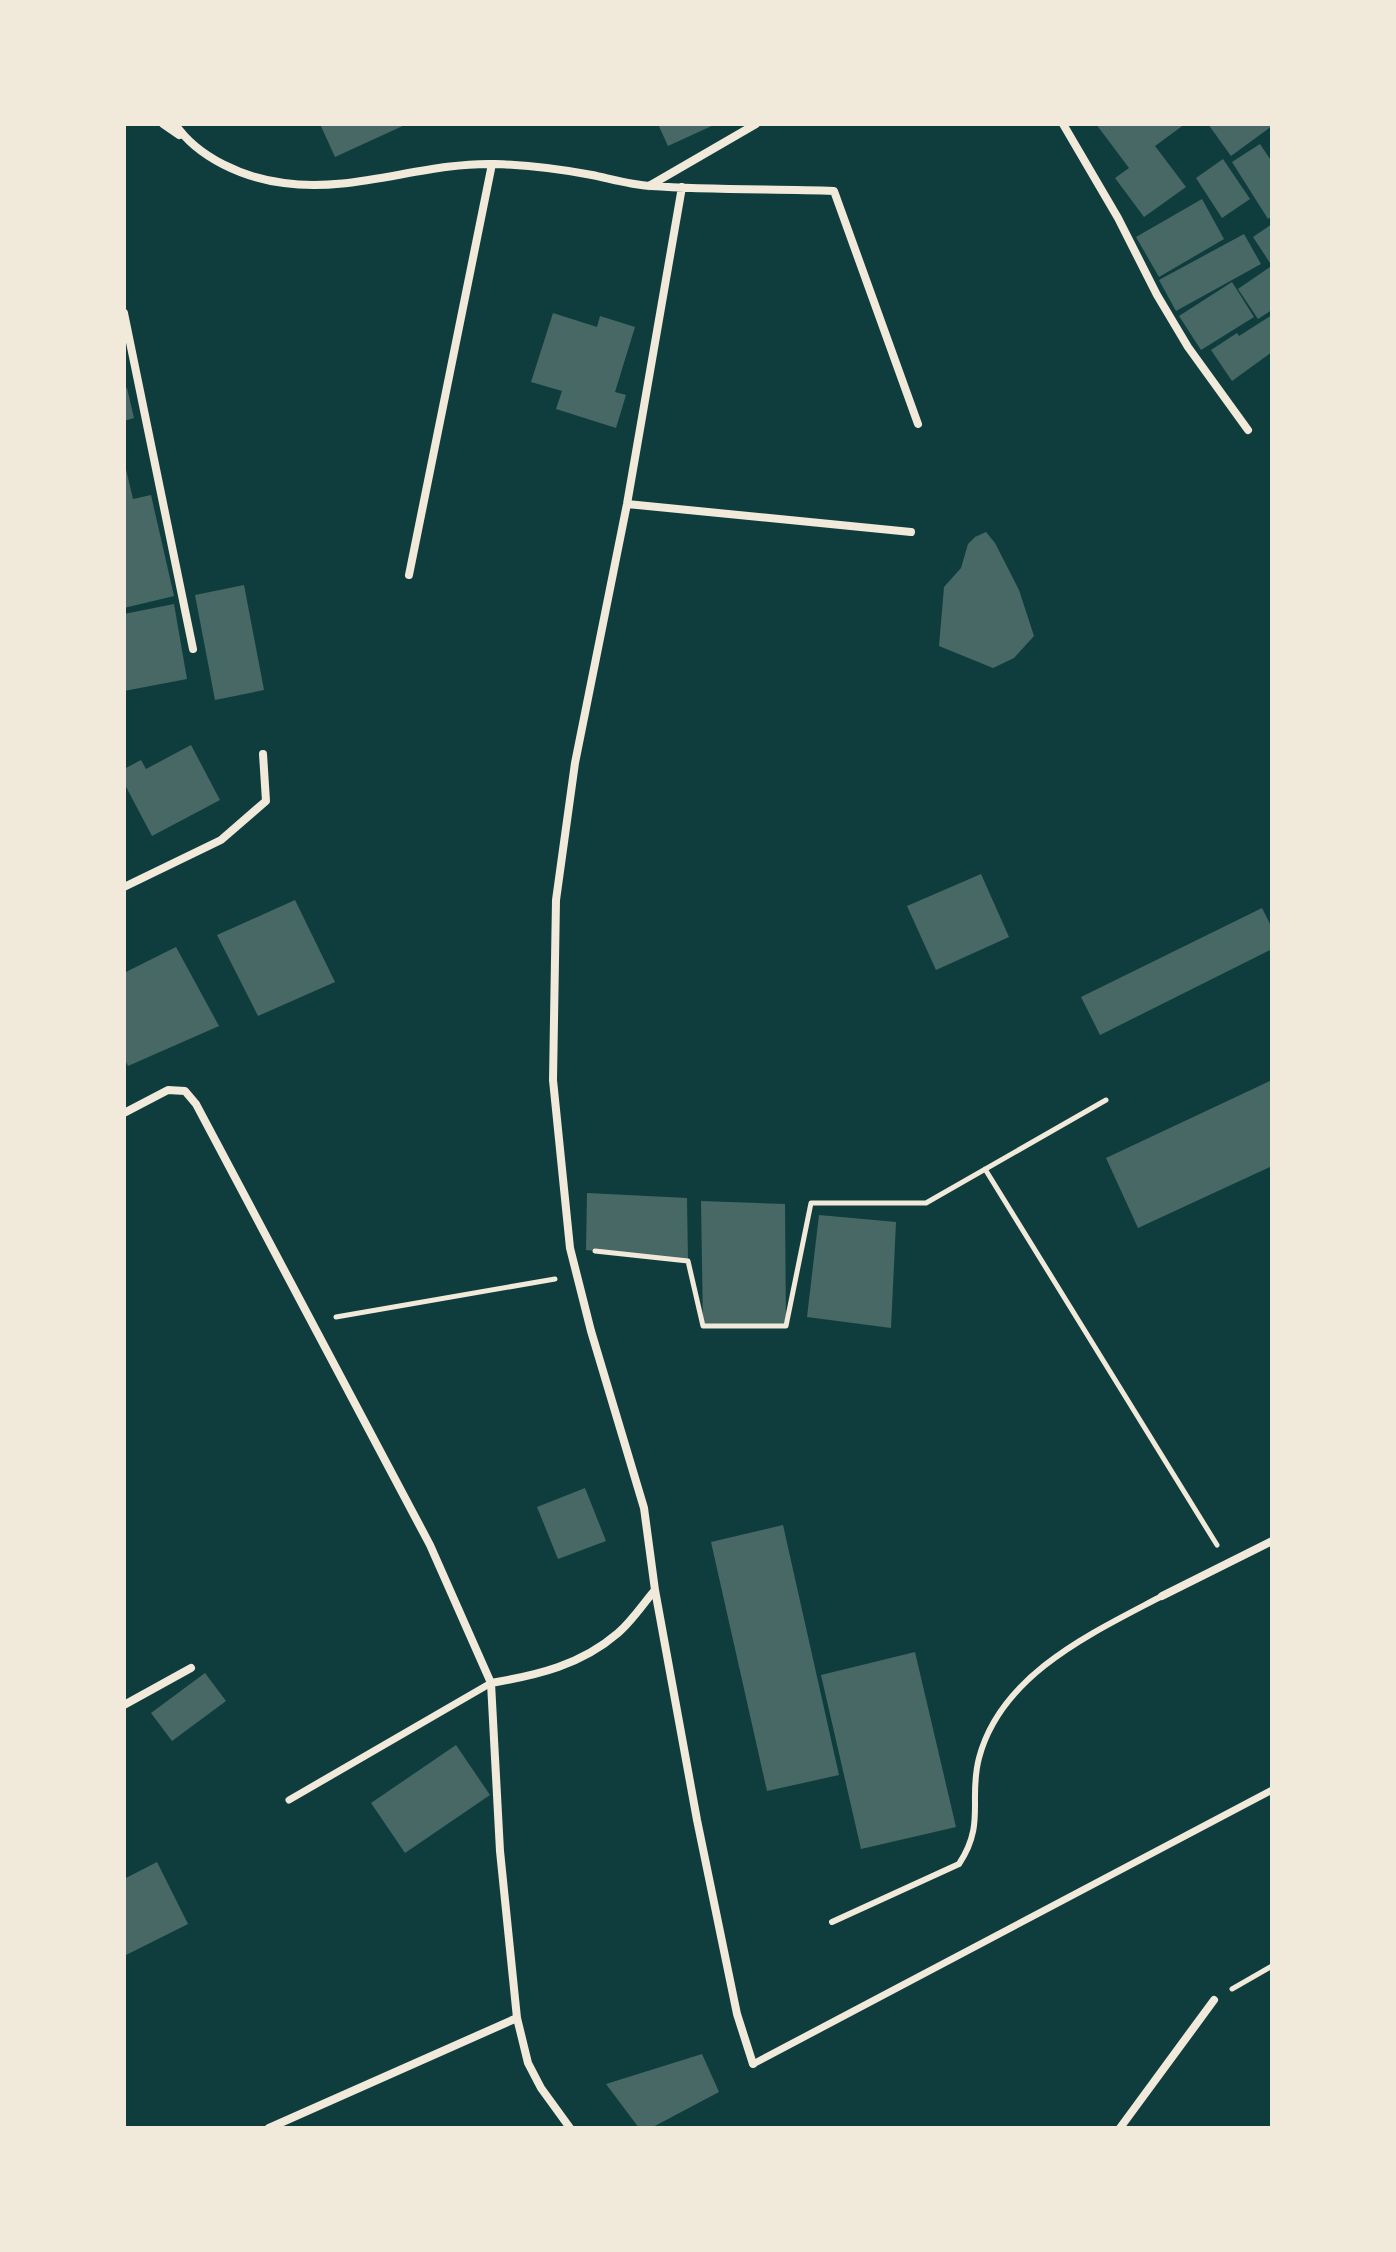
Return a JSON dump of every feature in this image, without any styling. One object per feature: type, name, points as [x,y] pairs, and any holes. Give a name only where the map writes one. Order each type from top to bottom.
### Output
[{"type":"street","points":[[163,124],[230,167],[284,183],[335,185],[418,171],[492,164],[536,166],[649,186],[834,191],[918,424]]},
{"type":"street","points":[[175,124],[184,138]]},
{"type":"street","points":[[649,186],[756,124]]},
{"type":"street","points":[[1063,124],[1188,347],[1248,430]]},
{"type":"street","points":[[409,575],[492,164]]},
{"type":"street","points":[[682,187],[627,504],[575,763],[556,900],[553,1080],[570,1248],[644,1508],[655,1590],[697,1820],[737,2014],[753,2064],[1272,1790]]},
{"type":"street","points":[[124,313],[193,649]]},
{"type":"street","points":[[627,504],[911,532]]},
{"type":"street","points":[[124,887],[221,840],[266,801],[263,754]]},
{"type":"street","points":[[124,1113],[168,1090],[185,1091],[196,1104],[430,1545],[491,1683],[500,1851],[517,2018],[528,2063],[541,2088],[570,2128]]},
{"type":"street","points":[[1162,1596],[1272,1541]]},
{"type":"street","points":[[289,1800],[491,1683],[540,1674],[575,1662],[620,1631],[655,1590]]},
{"type":"street","points":[[124,1705],[191,1668]]},
{"type":"street","points":[[1120,2128],[1214,2000]]},
{"type":"street","points":[[269,2128],[517,2018]]},
{"type":"lane","points":[[832,1922],[959,1864],[971,1846],[976,1823],[975,1782],[979,1759],[996,1721],[1012,1698],[1054,1658],[1085,1636],[1162,1596]]},
{"type":"path","points":[[570,1248],[688,1261],[703,1326],[786,1326],[811,1203],[926,1203],[1106,1100]]},
{"type":"path","points":[[985,1169],[1228,1563]]},
{"type":"path","points":[[312,1322],[577,1276]]},
{"type":"path","points":[[1214,2000],[1272,1966]]},
{"type":"building","points":[[320,124],[407,124],[335,157]]},
{"type":"building","points":[[658,124],[716,124],[668,146]]},
{"type":"building","points":[[1096,124],[1185,124],[1155,146],[1186,187],[1144,217],[1115,178],[1129,168]]},
{"type":"building","points":[[1208,124],[1272,124],[1272,126],[1231,156]]},
{"type":"building","points":[[1260,144],[1272,162],[1272,216],[1268,219],[1232,162]]},
{"type":"building","points":[[1223,159],[1250,199],[1222,218],[1196,178]]},
{"type":"building","points":[[1202,199],[1224,239],[1159,277],[1136,237]]},
{"type":"building","points":[[1272,224],[1272,266],[1253,237]]},
{"type":"building","points":[[1244,234],[1261,264],[1176,311],[1159,280]]},
{"type":"building","points":[[1270,267],[1272,310],[1258,319],[1238,289]]},
{"type":"building","points":[[1232,282],[1254,317],[1201,350],[1179,316]]},
{"type":"building","points":[[553,313],[597,327],[600,316],[635,327],[615,392],[626,395],[616,428],[556,409],[562,391],[531,382]]},
{"type":"building","points":[[1272,315],[1272,352],[1232,381],[1211,350]]},
{"type":"building","points":[[127,388],[134,418],[124,421],[124,389]]},
{"type":"building","points":[[124,461],[133,499],[151,495],[174,596],[124,608]]},
{"type":"building","points":[[986,532],[1019,590],[1034,636],[1014,658],[993,668],[939,646],[944,587],[961,568],[968,544]]},
{"type":"building","points":[[244,585],[264,690],[215,700],[195,595]]},
{"type":"building","points":[[174,604],[187,679],[124,691],[124,614]]},
{"type":"building","points":[[191,745],[220,800],[152,836],[124,783],[124,769],[141,760],[146,769]]},
{"type":"building","points":[[981,874],[1009,937],[936,970],[907,906]]},
{"type":"building","points":[[295,900],[335,982],[258,1016],[217,935]]},
{"type":"building","points":[[1262,908],[1272,928],[1272,949],[1100,1035],[1081,997]]},
{"type":"building","points":[[176,947],[219,1026],[128,1066],[124,1058],[124,973]]},
{"type":"building","points":[[1272,1080],[1272,1166],[1138,1228],[1106,1158]]},
{"type":"building","points":[[587,1193],[687,1198],[688,1261],[586,1250]]},
{"type":"building","points":[[701,1201],[785,1204],[786,1326],[703,1326]]},
{"type":"building","points":[[819,1215],[896,1222],[891,1328],[807,1317]]},
{"type":"building","points":[[585,1488],[606,1541],[558,1559],[537,1507]]},
{"type":"building","points":[[783,1525],[839,1775],[767,1791],[711,1542]]},
{"type":"building","points":[[915,1652],[956,1827],[861,1849],[821,1675]]},
{"type":"building","points":[[205,1673],[226,1701],[172,1741],[151,1713]]},
{"type":"building","points":[[456,1745],[490,1795],[405,1853],[371,1803]]},
{"type":"building","points":[[157,1862],[188,1924],[124,1956],[124,1879]]},
{"type":"building","points":[[702,2054],[719,2092],[651,2128],[639,2128],[606,2084]]}]
